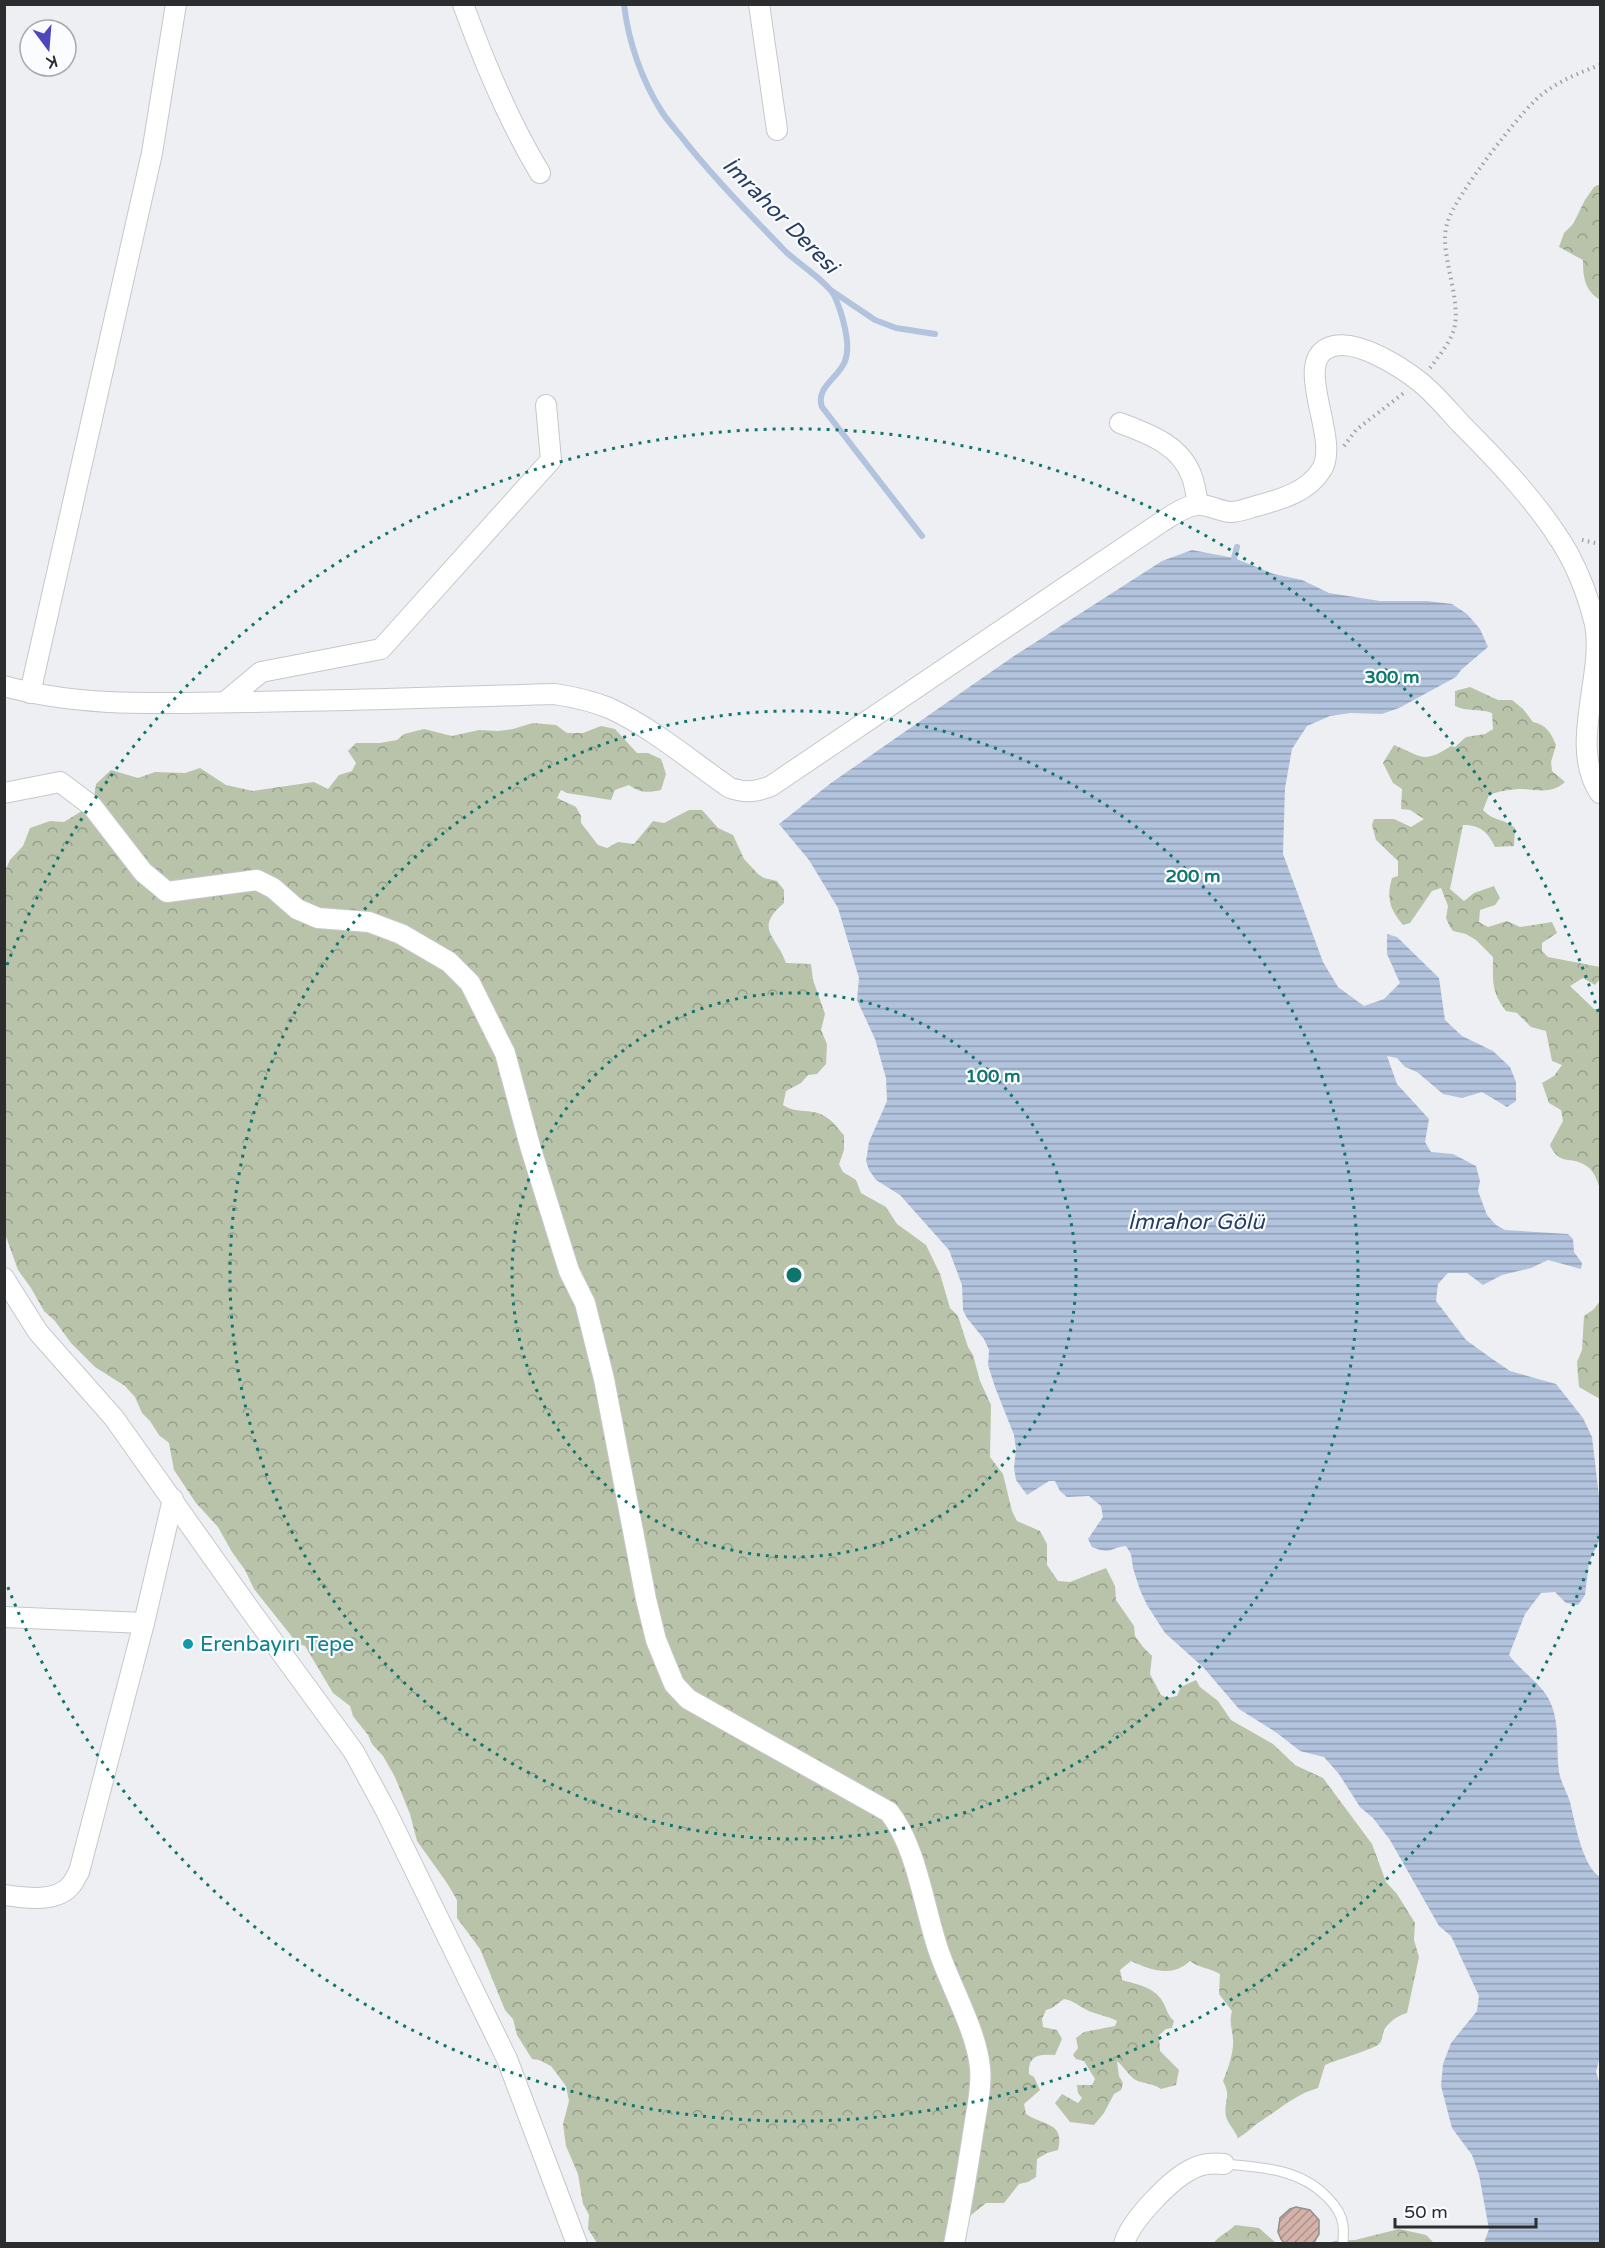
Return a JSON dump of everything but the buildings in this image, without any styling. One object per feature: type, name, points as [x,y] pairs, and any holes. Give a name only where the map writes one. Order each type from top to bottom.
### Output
[{"type":"street","points":[[30,693],[152,153],[176,4]]},
{"type":"street","points":[[463,4],[500,95],[524,147],[540,172]]},
{"type":"street","points":[[759,4],[777,130]]},
{"type":"street","points":[[4,686],[30,693],[80,700],[159,704],[555,694],[583,699],[609,708],[641,726],[730,788],[742,792],[756,792],[781,780],[1160,523],[1198,504],[1220,512],[1234,512],[1276,501],[1309,485],[1323,468],[1328,451],[1326,428],[1313,374],[1316,360],[1324,350],[1335,345],[1345,345],[1363,349],[1390,362],[1420,382],[1501,465],[1568,552],[1586,592],[1596,627],[1596,654],[1588,731],[1590,769],[1600,793]]},
{"type":"street","points":[[225,702],[261,672],[381,650],[551,460],[546,405]]},
{"type":"street","points":[[1120,423],[1165,442],[1179,454],[1192,476],[1198,504]]},
{"type":"street","points":[[4,793],[60,782],[92,806],[143,872],[167,892],[257,880],[273,888],[297,909],[318,918],[369,922],[401,934],[449,962],[470,983],[505,1053],[530,1146],[565,1260],[585,1303],[604,1379],[646,1599],[656,1640],[674,1684],[688,1699],[889,1812],[899,1824],[939,1952],[976,2048],[980,2068],[979,2094],[957,2243]]},
{"type":"street","points":[[4,1278],[38,1332],[114,1418],[354,1752],[368,1775],[507,2059],[577,2244]]},
{"type":"street","points":[[4,1895],[50,1897],[61,1894],[71,1886],[79,1872],[144,1623],[172,1499]]},
{"type":"street","points":[[4,1617],[144,1623]]},
{"type":"street","points":[[1124,2244],[1126,2236],[1143,2212],[1170,2185],[1192,2169],[1215,2163],[1224,2164]]},
{"type":"lane","points":[[1224,2164],[1275,2170],[1296,2176],[1319,2189],[1334,2204],[1343,2223],[1343,2244]]},
{"type":"path","points":[[1323,468],[1356,430],[1420,382],[1454,331],[1456,316],[1445,239],[1448,220],[1461,195],[1519,117],[1537,98],[1553,86],[1600,65]]},
{"type":"green space","points":[[1600,184],[1600,300],[1591,292],[1586,283],[1583,260],[1559,247],[1564,233],[1573,224],[1585,200],[1594,187]]},
{"type":"green space","points":[[1470,687],[1498,700],[1512,700],[1533,722],[1548,730],[1556,745],[1551,762],[1552,771],[1565,782],[1549,790],[1518,789],[1489,795],[1483,810],[1515,828],[1514,846],[1495,847],[1483,830],[1463,825],[1450,889],[1464,901],[1474,893],[1494,886],[1500,898],[1495,905],[1480,910],[1479,922],[1488,927],[1507,921],[1520,927],[1552,922],[1557,933],[1542,943],[1542,951],[1548,957],[1600,967],[1600,979],[1595,985],[1583,978],[1570,986],[1594,1009],[1600,1009],[1600,1189],[1595,1176],[1588,1167],[1580,1162],[1557,1156],[1550,1145],[1563,1121],[1561,1110],[1549,1103],[1542,1083],[1554,1076],[1562,1065],[1552,1061],[1546,1031],[1531,1027],[1517,1013],[1506,1011],[1501,1004],[1494,986],[1493,957],[1476,940],[1466,934],[1453,931],[1446,918],[1448,906],[1441,888],[1432,891],[1410,923],[1403,925],[1390,903],[1390,885],[1392,878],[1398,876],[1398,861],[1376,840],[1372,825],[1374,819],[1394,819],[1411,827],[1424,819],[1410,810],[1401,809],[1402,789],[1393,783],[1383,763],[1394,745],[1428,757],[1451,746],[1455,747],[1466,737],[1485,734],[1493,729],[1492,713],[1455,706],[1455,691]]},
{"type":"green space","points":[[533,723],[556,725],[567,733],[583,733],[601,726],[615,729],[637,753],[648,753],[661,759],[666,774],[661,790],[644,792],[629,785],[615,790],[611,800],[561,790],[557,798],[576,807],[581,816],[581,823],[598,845],[607,848],[618,842],[634,844],[653,821],[664,823],[689,810],[702,810],[718,828],[733,835],[744,859],[758,874],[777,881],[784,890],[784,903],[770,920],[770,933],[786,963],[811,964],[813,980],[825,1014],[821,1030],[827,1044],[826,1064],[817,1074],[808,1075],[801,1083],[786,1091],[783,1105],[821,1114],[829,1119],[844,1135],[844,1150],[839,1164],[843,1172],[856,1180],[861,1193],[886,1207],[897,1224],[926,1245],[940,1274],[950,1308],[958,1316],[980,1381],[991,1405],[990,1457],[1003,1474],[1012,1511],[1017,1521],[1040,1531],[1047,1544],[1047,1565],[1058,1581],[1070,1582],[1106,1568],[1115,1586],[1116,1600],[1134,1626],[1135,1636],[1152,1656],[1150,1674],[1161,1695],[1167,1698],[1177,1696],[1181,1687],[1196,1680],[1200,1687],[1218,1701],[1231,1720],[1273,1744],[1295,1765],[1323,1778],[1372,1844],[1386,1882],[1397,1894],[1415,1923],[1414,1940],[1419,1957],[1407,2013],[1388,2024],[1379,2044],[1325,2065],[1318,2088],[1295,2098],[1238,2138],[1225,2111],[1227,2092],[1223,2081],[1233,2050],[1232,2011],[1219,1994],[1220,1974],[1190,1961],[1176,1969],[1161,1971],[1131,1961],[1120,1970],[1122,1980],[1151,1990],[1161,1998],[1174,2021],[1172,2028],[1166,2029],[1159,2035],[1160,2051],[1179,2070],[1176,2085],[1161,2089],[1137,2081],[1117,2061],[1119,2076],[1123,2083],[1121,2090],[1114,2094],[1104,2113],[1094,2125],[1070,2122],[1055,2103],[1062,2094],[1078,2103],[1082,2098],[1078,2093],[1077,2085],[1092,2085],[1095,2079],[1084,2061],[1076,2059],[1073,2055],[1078,2048],[1076,2038],[1084,2032],[1115,2026],[1117,2021],[1064,1999],[1046,2010],[1042,2019],[1043,2027],[1057,2030],[1062,2039],[1055,2055],[1039,2056],[1030,2063],[1029,2074],[1034,2077],[1040,2090],[1024,2104],[1026,2114],[1056,2129],[1059,2141],[1058,2150],[1037,2159],[1036,2177],[1019,2184],[1004,2203],[986,2203],[965,2220],[958,2231],[943,2243],[597,2243],[588,2229],[589,2215],[583,2204],[578,2174],[566,2146],[563,2124],[569,2101],[566,2086],[551,2066],[532,2059],[517,2035],[513,2019],[505,2010],[480,1949],[457,1918],[457,1900],[417,1841],[410,1814],[395,1777],[383,1756],[353,1716],[350,1706],[333,1693],[305,1646],[297,1643],[254,1589],[218,1527],[196,1503],[174,1470],[169,1443],[159,1435],[142,1413],[135,1397],[125,1386],[95,1367],[71,1343],[55,1321],[44,1311],[18,1270],[4,1231],[4,873],[10,860],[23,846],[30,828],[50,821],[64,822],[93,804],[96,784],[111,770],[138,778],[155,772],[185,773],[200,768],[226,785],[253,791],[314,782],[328,789],[339,775],[352,771],[356,763],[348,751],[356,743],[397,740],[404,734],[424,729],[452,736],[479,730],[513,729]]},
{"type":"green space","points":[[1600,1301],[1600,1399],[1579,1387],[1577,1362],[1582,1350],[1584,1316]]},
{"type":"green space","points":[[1235,2225],[1259,2228],[1276,2243],[1214,2243]]},
{"type":"green space","points":[[1399,2229],[1426,2235],[1434,2243],[1328,2244],[1334,2241],[1355,2240]]},
{"type":"water","name":"İmrahor Gölü","points":[[1192,550],[1234,558],[1274,574],[1302,580],[1329,593],[1380,601],[1427,601],[1452,604],[1467,614],[1480,629],[1488,647],[1456,677],[1399,708],[1382,714],[1350,713],[1330,716],[1307,726],[1292,749],[1285,788],[1283,854],[1323,962],[1338,987],[1364,1006],[1384,999],[1400,983],[1387,954],[1387,934],[1397,937],[1439,978],[1445,1020],[1462,1036],[1493,1051],[1510,1067],[1516,1082],[1516,1101],[1507,1107],[1482,1092],[1462,1098],[1443,1094],[1417,1072],[1405,1067],[1397,1058],[1387,1056],[1397,1084],[1429,1119],[1425,1142],[1431,1152],[1453,1154],[1476,1166],[1480,1181],[1478,1191],[1487,1215],[1496,1225],[1505,1230],[1568,1234],[1573,1239],[1574,1252],[1582,1263],[1581,1269],[1548,1260],[1531,1268],[1502,1275],[1483,1285],[1467,1273],[1448,1273],[1438,1284],[1436,1301],[1466,1340],[1491,1358],[1510,1371],[1556,1384],[1583,1418],[1592,1437],[1600,1505],[1600,1539],[1589,1562],[1585,1595],[1578,1605],[1566,1603],[1555,1592],[1541,1593],[1525,1614],[1509,1655],[1538,1685],[1551,1704],[1557,1729],[1560,1776],[1570,1802],[1584,1854],[1588,1863],[1600,1877],[1600,2056],[1596,2072],[1600,2084],[1600,2243],[1484,2243],[1489,2229],[1479,2175],[1472,2155],[1452,2128],[1441,2086],[1443,2064],[1451,2043],[1477,2011],[1479,1996],[1451,1936],[1439,1926],[1390,1840],[1373,1818],[1360,1807],[1339,1774],[1324,1757],[1300,1751],[1239,1709],[1203,1667],[1165,1633],[1140,1590],[1131,1554],[1126,1546],[1107,1551],[1092,1547],[1088,1539],[1103,1517],[1101,1506],[1089,1496],[1067,1497],[1060,1491],[1055,1481],[1049,1481],[1027,1495],[1016,1480],[1014,1435],[988,1365],[989,1350],[984,1339],[963,1310],[962,1285],[949,1250],[900,1195],[876,1180],[869,1170],[866,1161],[869,1142],[887,1101],[886,1078],[875,1039],[857,1000],[859,978],[838,908],[809,860],[779,824],[831,783],[1014,656],[1162,561]]},
{"type":"waterway","name":"İmrahor Deresi","points":[[624,4],[637,60],[648,87],[665,116],[723,186],[786,252],[819,279],[834,295],[845,327],[847,354],[842,367],[822,394],[822,407],[922,536]]},
{"type":"waterway","points":[[832,291],[875,320],[896,328],[935,334]]},
{"type":"waterway","points":[[1234,558],[1237,547]]},
{"type":"place","name":"Erenbayırı Tepe","points":[[188,1644]]}]
